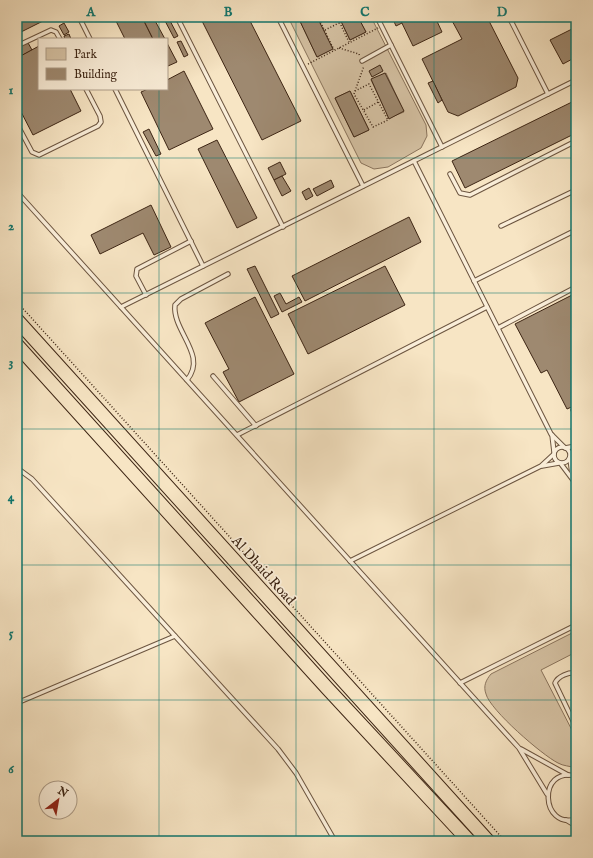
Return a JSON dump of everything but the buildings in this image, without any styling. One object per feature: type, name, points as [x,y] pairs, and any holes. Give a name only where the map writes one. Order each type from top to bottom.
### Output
[{"type":"highway","name":"Al Dhaid Road","points":[[17,320],[488,841]]},
{"type":"highway","points":[[17,345],[321,682],[469,841]]},
{"type":"lane","points":[[79,17],[90,38]]},
{"type":"lane","points":[[177,17],[283,227]]},
{"type":"lane","points":[[278,17],[363,186]]},
{"type":"lane","points":[[377,17],[442,147]]},
{"type":"lane","points":[[509,17],[548,94]]},
{"type":"lane","points":[[17,46],[51,30],[56,32],[59,38]]},
{"type":"lane","points":[[362,61],[391,45]]},
{"type":"lane","points":[[121,307],[576,80]]},
{"type":"lane","points":[[17,124],[32,152],[38,155],[84,134],[98,126],[101,119],[86,90]]},
{"type":"lane","points":[[115,90],[203,266]]},
{"type":"lane","points":[[450,174],[460,193],[470,195],[576,141]]},
{"type":"lane","points":[[414,161],[551,434],[555,459],[573,477]]},
{"type":"lane","points":[[501,226],[576,190]]},
{"type":"lane","points":[[17,192],[519,748],[547,794],[549,807],[559,817],[576,826]]},
{"type":"lane","points":[[474,281],[576,230]]},
{"type":"lane","points":[[146,295],[136,276],[137,269],[191,242]]},
{"type":"lane","points":[[187,380],[193,371],[194,359],[176,314],[175,305],[181,299],[228,274]]},
{"type":"lane","points":[[498,328],[576,287]]},
{"type":"lane","points":[[237,435],[488,307]]},
{"type":"lane","points":[[213,376],[256,426]]},
{"type":"lane","points":[[551,434],[570,452],[573,477],[576,484]]},
{"type":"lane","points":[[541,466],[557,449],[576,446]]},
{"type":"lane","points":[[350,561],[541,466],[566,462],[576,451]]},
{"type":"lane","points":[[17,468],[28,475],[285,757],[296,773],[335,841]]},
{"type":"lane","points":[[460,683],[576,625]]},
{"type":"lane","points":[[17,703],[175,636]]},
{"type":"lane","points":[[576,673],[567,674],[556,679],[555,682],[576,727]]},
{"type":"lane","points":[[519,748],[568,775],[576,776]]},
{"type":"lane","points":[[547,794],[554,781],[568,775]]},
{"type":"lane","points":[[565,819],[576,819]]},
{"type":"path","points":[[318,17],[334,50]]},
{"type":"path","points":[[336,17],[350,42]]},
{"type":"path","points":[[324,31],[340,23]]},
{"type":"path","points":[[303,66],[382,26]]},
{"type":"path","points":[[339,48],[359,54],[364,66],[355,91],[354,94],[373,127],[388,120],[369,84],[355,91]]},
{"type":"path","points":[[364,110],[378,102]]},
{"type":"path","points":[[17,302],[505,841]]},
{"type":"green space","points":[[288,17],[298,17],[317,57],[332,49],[317,17],[339,17],[350,40],[366,32],[358,17],[371,17],[426,125],[427,136],[421,148],[388,167],[374,169],[361,163]],"holes":[[[386,73],[404,112],[389,118],[371,80]],[[350,91],[369,130],[354,137],[335,98]]]},
{"type":"green space","points":[[576,631],[576,652],[541,670],[576,738],[576,768],[558,763],[529,742],[506,721],[497,710],[486,694],[485,686],[486,681],[491,674]]}]
